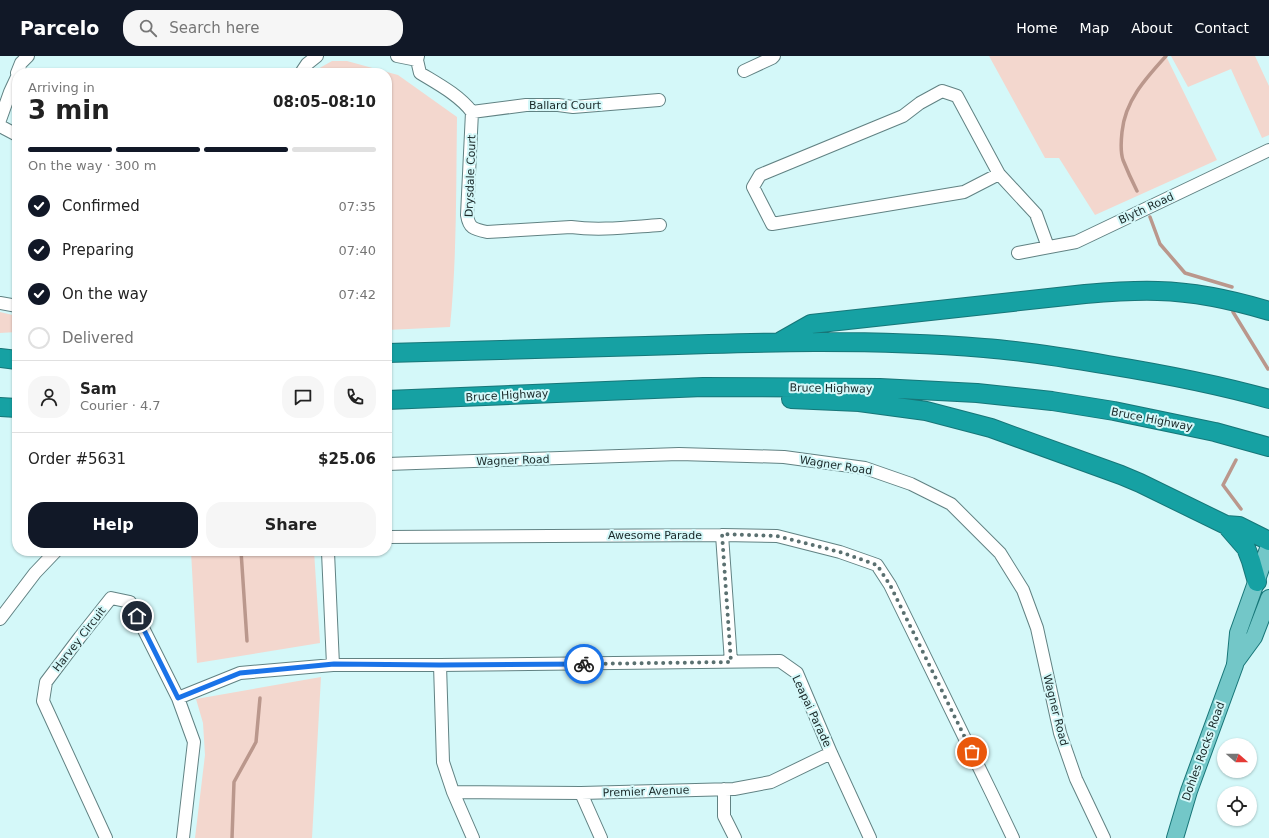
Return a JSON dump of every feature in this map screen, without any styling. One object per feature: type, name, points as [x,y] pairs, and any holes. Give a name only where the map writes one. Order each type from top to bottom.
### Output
[{"type":"highway","points":[[780,342],[811,324],[1112,292],[1179,292],[1240,302],[1269,311]]},
{"type":"highway","points":[[392,353],[780,342],[888,343],[986,348],[1075,359],[1175,376],[1232,388],[1269,399]]},
{"type":"highway","points":[[0,358],[12,359]]},
{"type":"highway","points":[[703,387],[741,395],[781,399],[859,402],[926,411],[950,416],[991,428],[1121,475],[1226,525],[1239,526],[1269,541]]},
{"type":"highway","name":"Bruce Highway","points":[[392,400],[703,387],[880,388],[977,393],[1052,401],[1114,411],[1215,432],[1269,447]]},
{"type":"highway","points":[[0,407],[12,408]]},
{"type":"highway","points":[[1226,525],[1246,548],[1257,582]]},
{"type":"main road","name":"Dohles Rocks Road","points":[[1175,838],[1189,791],[1234,665],[1238,633],[1269,546]]},
{"type":"main road","name":"Dohles Rocks Road","points":[[1234,665],[1254,637],[1269,598]]},
{"type":"street","points":[[19,68],[21,63],[28,56]]},
{"type":"street","points":[[304,68],[317,56]]},
{"type":"street","points":[[397,56],[418,58],[420,73],[453,94],[466,104],[472,112]]},
{"type":"street","points":[[744,71],[774,56]]},
{"type":"street","points":[[0,120],[12,88]]},
{"type":"street","points":[[999,174],[964,192],[772,224],[753,187],[760,175],[903,116],[920,103],[942,91],[957,96],[999,174],[1036,214],[1048,247]]},
{"type":"street","name":"Ballard Court","points":[[472,112],[526,105],[558,105],[573,107],[658,100]]},
{"type":"street","name":"Drysdale Court","points":[[472,112],[467,214],[468,224],[473,228],[487,232],[571,227],[583,229],[612,229],[660,225]]},
{"type":"street","points":[[0,126],[12,132]]},
{"type":"street","name":"Blyth Road","points":[[1018,253],[1076,242],[1269,150]]},
{"type":"street","points":[[0,303],[12,305]]},
{"type":"street","name":"Wagner Road","points":[[392,464],[679,454],[784,457],[865,468],[911,484],[951,504],[1000,553],[1023,590],[1037,628],[1060,732],[1076,779],[1104,838]]},
{"type":"street","points":[[722,534],[731,662]]},
{"type":"street","name":"Awesome Parade","points":[[392,537],[722,534],[777,536],[840,552],[877,565],[890,585],[1013,838]]},
{"type":"street","points":[[0,619],[34,573],[51,556]]},
{"type":"street","points":[[328,556],[334,664]]},
{"type":"street","name":"Harvey Circuit","points":[[106,838],[43,701],[46,682],[111,598],[130,602],[178,698],[194,742],[183,838]]},
{"type":"street","name":"Leapai Parade","points":[[178,698],[240,673],[334,664],[440,665],[780,661],[796,673],[831,754],[870,838]]},
{"type":"street","points":[[440,665],[443,762],[453,792],[473,838]]},
{"type":"street","name":"Premier Avenue","points":[[453,792],[581,793],[734,789],[771,782],[831,754]]},
{"type":"street","points":[[724,789],[724,816],[735,838]]},
{"type":"street","points":[[581,793],[601,838]]},
{"type":"shaded area","points":[[989,56],[1166,56],[1217,160],[1095,215],[1059,158],[1045,158]]},
{"type":"shaded area","points":[[1171,56],[1255,56],[1269,86],[1269,135],[1262,138],[1231,69],[1188,87]]},
{"type":"shaded area","points":[[332,61],[347,61],[372,68],[320,68]]},
{"type":"shaded area","points":[[392,73],[398,75],[457,117],[455,248],[450,327],[392,330]]},
{"type":"shaded area","points":[[0,312],[12,315],[12,332],[0,333]]},
{"type":"shaded area","points":[[191,556],[314,556],[320,643],[197,663]]},
{"type":"shaded area","points":[[321,677],[312,838],[195,838],[205,755],[203,723],[196,699]]},
{"type":"waterway","points":[[1137,191],[1122,157],[1121,142],[1124,121],[1127,110],[1137,91],[1166,56]]},
{"type":"waterway","points":[[1150,217],[1160,244],[1185,273],[1232,287]]},
{"type":"waterway","points":[[1233,312],[1268,369]]},
{"type":"waterway","points":[[1236,460],[1223,485],[1241,509]]},
{"type":"waterway","points":[[241,556],[247,641]]},
{"type":"waterway","points":[[232,838],[234,782],[256,742],[260,698]]},
{"type":"way so far","points":[[584,664],[731,662],[722,534],[777,536],[840,552],[877,565],[890,585],[972,752]]},
{"type":"route","points":[[137,616],[178,698],[240,673],[334,664],[584,664]]}]
